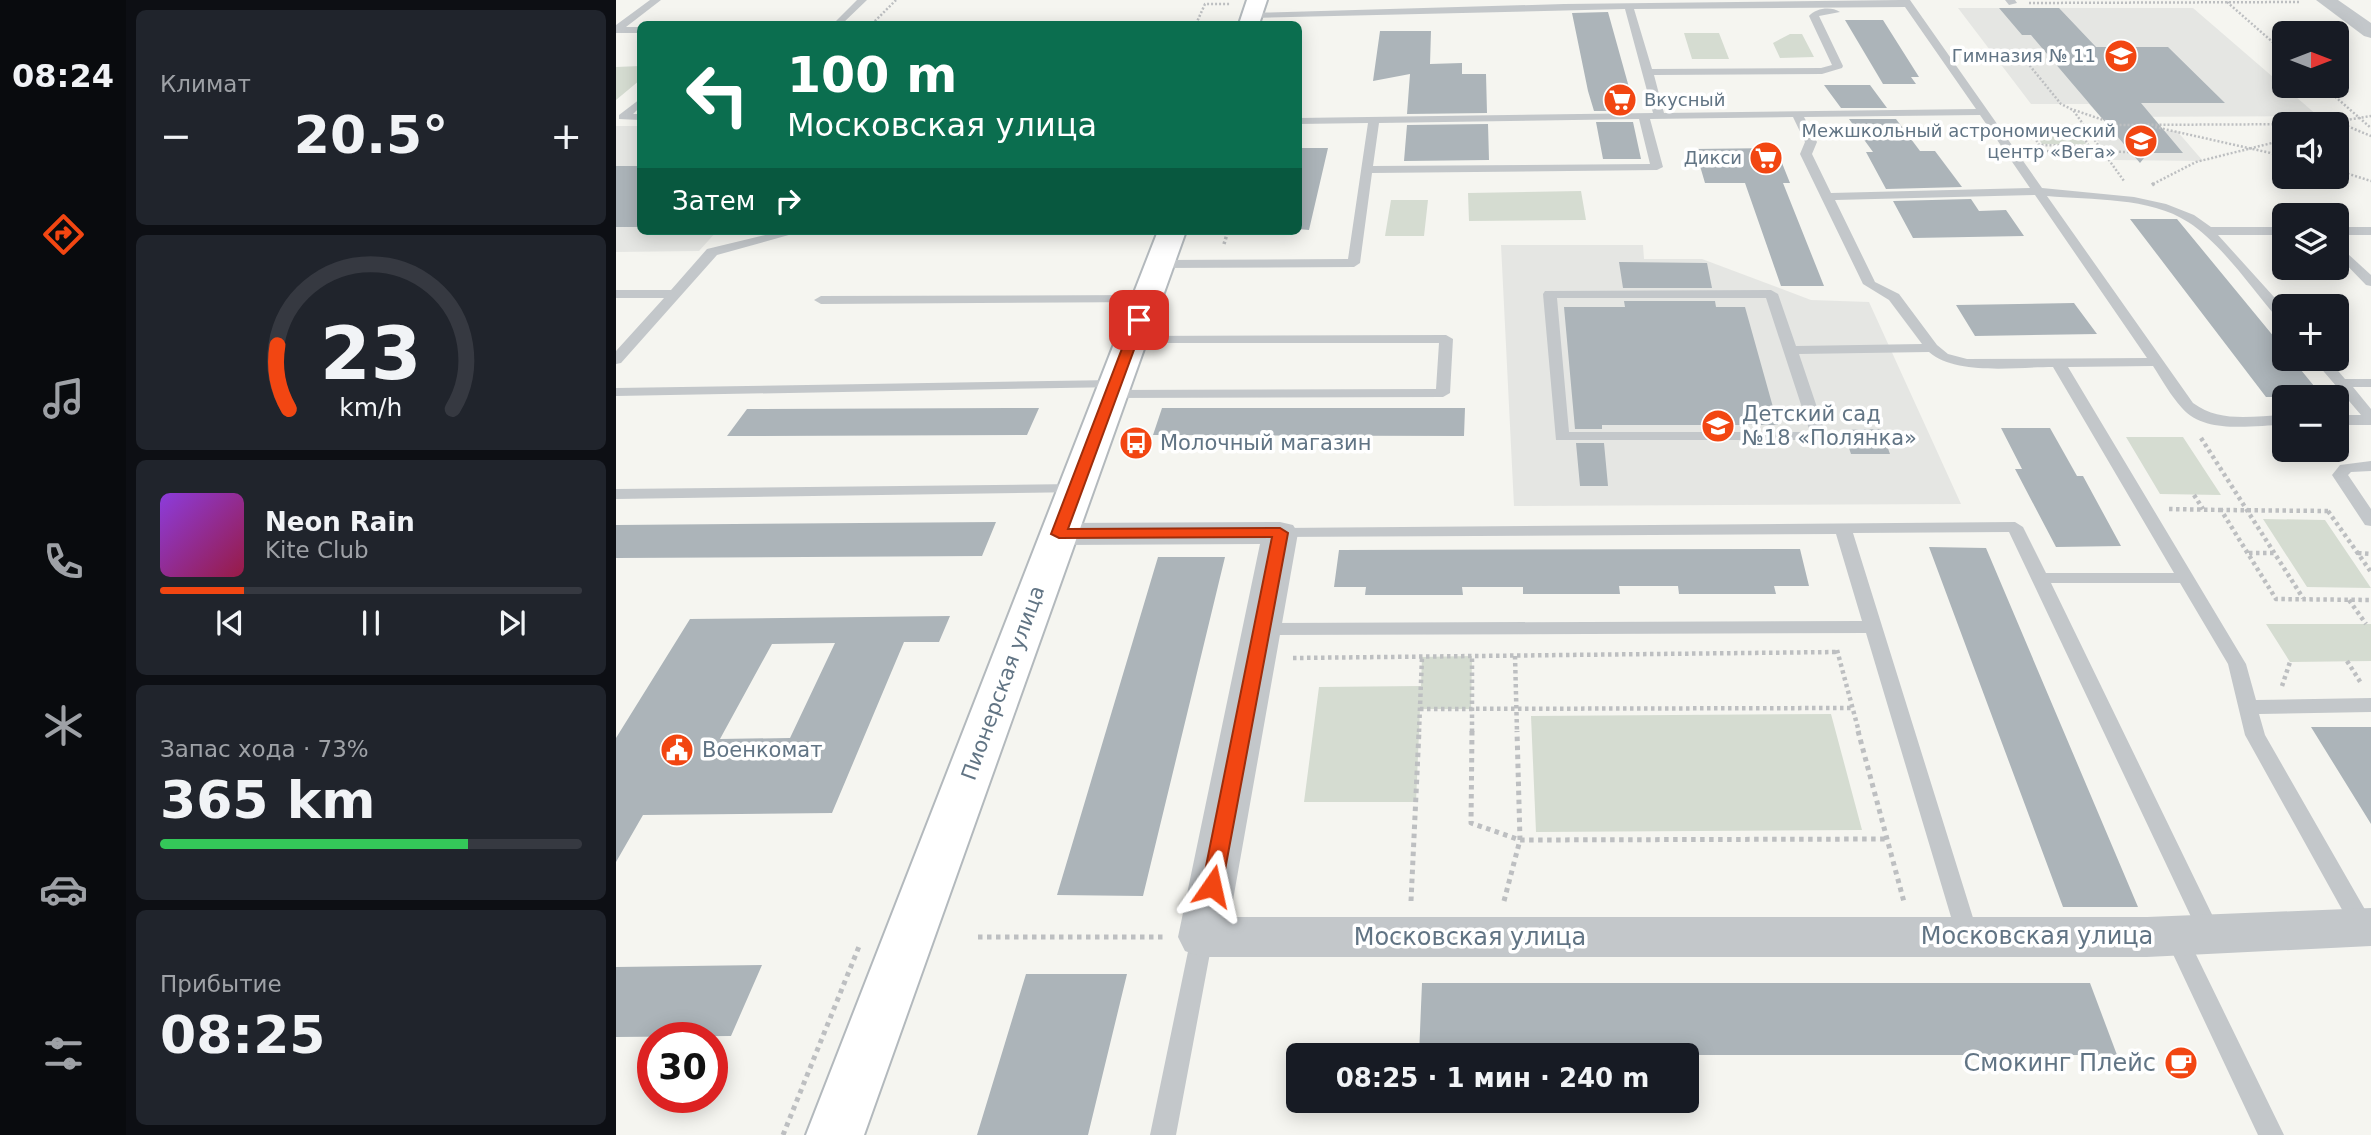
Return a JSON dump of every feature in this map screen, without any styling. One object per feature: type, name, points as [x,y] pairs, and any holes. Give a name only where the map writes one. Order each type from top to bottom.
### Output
[{"type":"street","points":[[2328,1],[2371,32]]},
{"type":"street","name":"Пионерская улица","points":[[835,1135],[1160,265]]},
{"type":"street","points":[[1059,534],[1280,533],[1202,937]]},
{"type":"street","name":"Московская улица","points":[[1202,937],[1968,937],[2192,934],[2367,927]]},
{"type":"lane","points":[[616,30],[656,0]]},
{"type":"lane","points":[[840,21],[862,0]]},
{"type":"lane","points":[[1250,11],[1580,3],[1629,6],[1908,5]]},
{"type":"lane","points":[[1648,72],[1822,71],[1839,66],[1814,16],[1818,12],[1908,5]]},
{"type":"lane","points":[[1908,5],[2188,406],[2195,413],[2210,419],[2272,420]]},
{"type":"lane","points":[[1629,6],[1659,116]]},
{"type":"lane","points":[[616,30],[637,30]]},
{"type":"lane","points":[[637,104],[622,117],[637,117]]},
{"type":"lane","points":[[1302,121],[1982,112]]},
{"type":"lane","points":[[1797,114],[1811,142],[1807,154],[1870,284],[1894,297],[1932,348],[1943,357],[1967,363],[2157,362]]},
{"type":"lane","points":[[1367,170],[1657,167],[1644,116]]},
{"type":"lane","points":[[821,300],[1160,265],[1354,263],[1374,120]]},
{"type":"lane","points":[[1827,197],[2038,191],[2134,201],[2166,208],[2190,218],[2208,230],[2272,303]]},
{"type":"lane","points":[[2208,230],[2272,231]]},
{"type":"lane","points":[[2349,231],[2371,231]]},
{"type":"lane","points":[[616,360],[712,252],[781,235]]},
{"type":"lane","points":[[2349,260],[2371,282]]},
{"type":"lane","points":[[616,294],[675,293]]},
{"type":"lane","points":[[1550,294],[1771,294],[1790,350],[1819,437],[1562,437],[1550,294]]},
{"type":"lane","points":[[616,392],[1113,389],[1443,393],[1446,339],[1131,340]]},
{"type":"lane","points":[[1790,350],[1932,348]]},
{"type":"lane","points":[[2058,363],[2236,664],[2255,735],[2367,927]]},
{"type":"lane","points":[[2330,371],[2371,419]]},
{"type":"lane","points":[[2341,383],[2371,383]]},
{"type":"lane","points":[[2349,420],[2371,419]]},
{"type":"lane","points":[[2371,466],[2346,468],[2340,475],[2371,521]]},
{"type":"lane","points":[[616,494],[1076,489]]},
{"type":"lane","points":[[1280,533],[2015,527],[2040,578],[2192,934],[2271,1135]]},
{"type":"lane","points":[[1843,528],[1968,937]]},
{"type":"lane","points":[[2040,578],[2186,578]]},
{"type":"lane","points":[[1259,643],[1873,627]]},
{"type":"lane","points":[[2248,707],[2371,705]]},
{"type":"lane","points":[[1163,1135],[1202,937]]},
{"type":"path","points":[[875,21],[896,0]]},
{"type":"path","points":[[2011,1],[2328,1]]},
{"type":"path","points":[[2227,2],[2272,41]]},
{"type":"path","points":[[1197,21],[1205,4],[1250,11]]},
{"type":"path","points":[[2017,50],[2061,104],[2118,125],[2272,124]]},
{"type":"path","points":[[2337,98],[2371,128]]},
{"type":"path","points":[[2073,110],[2130,189],[2134,201],[2160,178],[2191,165],[2272,143]]},
{"type":"path","points":[[2349,120],[2371,116]]},
{"type":"path","points":[[2137,125],[2272,153]]},
{"type":"path","points":[[2029,127],[2077,127],[2083,136],[2089,146],[2039,145],[2029,127]]},
{"type":"path","points":[[2349,127],[2371,136]]},
{"type":"path","points":[[2083,136],[2091,136]]},
{"type":"path","points":[[2010,151],[2134,152]]},
{"type":"path","points":[[2349,174],[2371,181]]},
{"type":"path","points":[[2188,406],[2181,406],[2304,599]]},
{"type":"path","points":[[2194,495],[2203,509]]},
{"type":"path","points":[[2144,508],[2328,511],[2371,572]]},
{"type":"path","points":[[2221,510],[2276,599],[2371,600]]},
{"type":"path","points":[[2248,553],[2275,553]]},
{"type":"path","points":[[2358,553],[2371,554]]},
{"type":"path","points":[[2349,600],[2366,624]]},
{"type":"path","points":[[1831,627],[1913,937]]},
{"type":"path","points":[[1259,643],[1422,657],[1838,652]]},
{"type":"path","points":[[1472,656],[1471,823],[1520,840],[1887,839]]},
{"type":"path","points":[[1496,937],[1520,840],[1515,656]]},
{"type":"path","points":[[1410,937],[1422,657]]},
{"type":"path","points":[[1420,709],[1852,708]]},
{"type":"path","points":[[978,937],[1202,937]]},
{"type":"shaded area","name":"Гимназия № 11","points":[[1958,8],[2193,8],[2272,76],[2272,98],[2297,98],[2313,112],[2272,112],[2272,116],[2101,117],[2089,104],[2031,104]]},
{"type":"shaded area","points":[[1684,33],[1719,33],[1729,59],[1692,59]]},
{"type":"shaded area","points":[[1790,34],[1802,34],[1814,57],[1780,58],[1773,43]]},
{"type":"shaded area","points":[[637,66],[637,82],[616,100],[616,67]]},
{"type":"shaded area","points":[[616,126],[637,126],[637,235],[713,235],[699,251],[616,252]]},
{"type":"shaded area","points":[[2032,128],[2075,129],[2086,144],[2042,144]]},
{"type":"shaded area","name":"Межшкольный астрономический центр «Вега»","points":[[2090,131],[2177,131],[2203,161],[2112,160]]},
{"type":"shaded area","points":[[1581,191],[1586,220],[1469,221],[1468,193]]},
{"type":"shaded area","points":[[1391,200],[1428,200],[1424,236],[1385,236]]},
{"type":"shaded area","name":"Детский сад №18 «Полянка»","points":[[1501,245],[1643,245],[1644,259],[1702,259],[1811,300],[1869,302],[1961,504],[1514,506]]},
{"type":"shaded area","points":[[2126,437],[2183,437],[2221,495],[2160,494]]},
{"type":"shaded area","points":[[2263,519],[2325,520],[2371,588],[2307,587]]},
{"type":"shaded area","points":[[2266,624],[2371,624],[2371,661],[2290,662]]},
{"type":"shaded area","points":[[1472,656],[1471,709],[1420,709],[1416,802],[1304,802],[1319,687],[1421,686],[1422,657]]},
{"type":"shaded area","points":[[1831,714],[1862,830],[1536,832],[1531,716]]},
{"type":"building","points":[[1999,8],[2059,8],[2096,47],[2168,47],[2225,103],[2141,103],[2183,153],[2148,153],[2140,163],[2031,35],[2022,35]]},
{"type":"building","points":[[1608,12],[1630,91],[1625,91],[1630,111],[1594,111],[1588,91],[1572,13]]},
{"type":"building","points":[[1845,20],[1883,20],[1919,77],[1911,77],[1916,84],[1883,84]]},
{"type":"building","points":[[1380,31],[1431,31],[1430,64],[1462,63],[1462,74],[1486,74],[1487,113],[1407,114],[1410,74],[1373,81]]},
{"type":"building","points":[[1824,85],[1870,85],[1887,108],[1841,108]]},
{"type":"building","points":[[1849,119],[1896,119],[1920,151],[1935,151],[1962,187],[1886,189],[1866,152],[1873,152]]},
{"type":"building","points":[[1596,122],[1633,122],[1641,159],[1603,159]]},
{"type":"building","points":[[1488,124],[1489,160],[1404,161],[1407,125]]},
{"type":"building","points":[[1302,148],[1328,148],[1309,230],[1302,229]]},
{"type":"building","points":[[1776,148],[1790,183],[1783,183],[1824,286],[1781,286],[1745,183],[1705,183],[1695,149]]},
{"type":"building","points":[[616,166],[637,166],[637,227],[616,227]]},
{"type":"building","points":[[1971,199],[1979,211],[2006,210],[2024,236],[1913,238],[1893,201]]},
{"type":"building","points":[[2130,219],[2177,219],[2272,334],[2272,371],[2302,371],[2313,385],[2272,385],[2272,397],[2266,397]]},
{"type":"building","points":[[1619,262],[1707,263],[1712,288],[1623,288]]},
{"type":"building","points":[[1624,301],[1715,301],[1716,307],[1745,307],[1778,425],[1602,425],[1602,429],[1575,429],[1564,307],[1625,307]]},
{"type":"building","points":[[2074,303],[2097,334],[1975,336],[1956,305]]},
{"type":"building","points":[[1039,408],[1027,435],[727,436],[747,409]]},
{"type":"building","points":[[1162,408],[1465,408],[1464,436],[1153,435]]},
{"type":"building","points":[[2001,428],[2050,428],[2077,476],[2083,476],[2121,546],[2056,547],[2015,469],[2022,469]]},
{"type":"building","points":[[1881,429],[1890,454],[1851,454],[1843,430]]},
{"type":"building","points":[[1576,443],[1604,443],[1608,486],[1580,486]]},
{"type":"building","points":[[996,522],[982,556],[616,558],[616,525]]},
{"type":"building","points":[[1929,547],[1986,548],[2138,907],[2063,907]]},
{"type":"building","points":[[1800,549],[1809,586],[1774,586],[1776,594],[1679,594],[1678,586],[1619,586],[1620,594],[1523,594],[1523,587],[1462,587],[1463,595],[1365,595],[1366,587],[1334,587],[1339,550]]},
{"type":"building","points":[[1158,557],[1225,557],[1143,896],[1057,895]]},
{"type":"building","points":[[950,616],[939,642],[904,642],[832,813],[643,815],[616,862],[616,738],[690,619]],"holes":[[[835,643],[790,738],[720,739],[772,644]]]},
{"type":"building","points":[[2311,727],[2371,727],[2371,824]]},
{"type":"building","points":[[762,965],[731,1036],[728,1036],[728,1022],[637,1022],[637,1037],[616,1037],[616,967]]},
{"type":"building","points":[[1026,974],[1127,974],[1088,1135],[977,1135]]},
{"type":"building","points":[[1422,983],[2090,983],[2117,1055],[1699,1055],[1699,1043],[1420,1043]]},
{"type":"place","name":"Гимназия № 11","points":[[2121,56]]},
{"type":"place","name":"Вкусный","points":[[1620,100]]},
{"type":"place","name":"Межшкольный астрономический центр «Вега»","points":[[2141,141]]},
{"type":"place","name":"Дикси","points":[[1766,158]]},
{"type":"place","name":"Детский сад №18 «Полянка»","points":[[1718,426]]},
{"type":"place","name":"Молочный магазин","points":[[1136,443]]},
{"type":"place","name":"Военкомат","points":[[677,750]]},
{"type":"place","name":"Смокинг Плейс","points":[[2181,1063]]},
{"type":"route","points":[[1139,320],[1059,534],[1280,533],[1212,886]]}]
